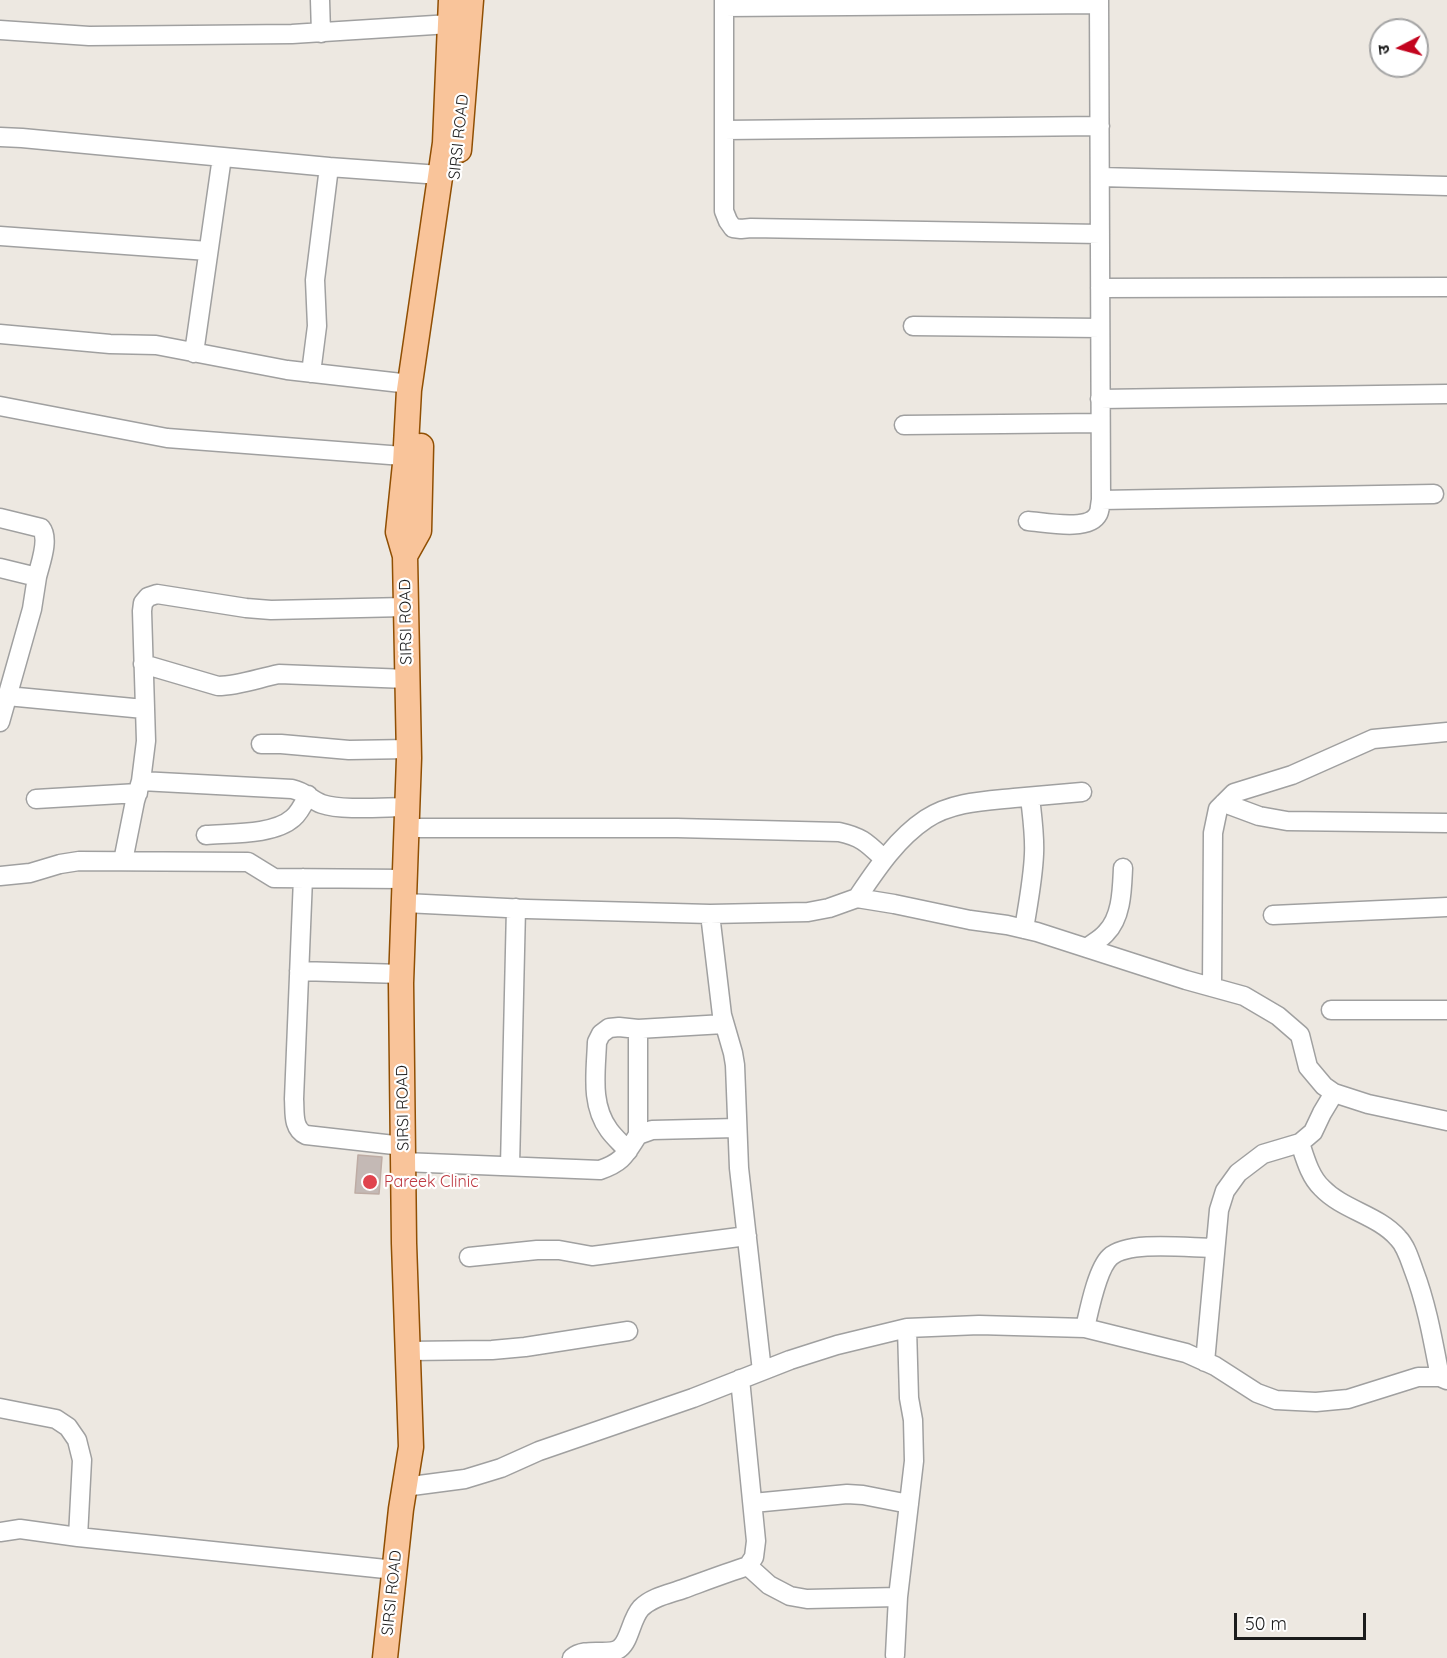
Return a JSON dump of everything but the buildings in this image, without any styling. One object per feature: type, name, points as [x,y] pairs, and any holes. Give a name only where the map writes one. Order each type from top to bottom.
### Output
[{"type":"main road","name":"SIRSI ROAD","points":[[413,457],[434,308],[457,172],[471,0]]},
{"type":"main road","name":"SIRSI ROAD","points":[[385,1658],[404,1487],[411,1447],[403,1154],[402,974],[409,749],[405,556],[419,531],[410,384],[445,143],[450,12]]},
{"type":"street","points":[[320,0],[321,33]]},
{"type":"street","points":[[1028,521],[1077,525],[1091,522],[1098,515],[1101,500],[1100,423],[1100,234],[1100,177],[1100,126],[1099,2],[724,4],[724,211],[733,228],[1100,234]]},
{"type":"street","points":[[0,30],[88,36],[321,33],[450,12]]},
{"type":"street","points":[[724,130],[1100,126]]},
{"type":"street","points":[[0,137],[440,175]]},
{"type":"street","points":[[194,353],[222,157]]},
{"type":"street","points":[[311,373],[317,326],[315,280],[329,167]]},
{"type":"street","points":[[1100,177],[1447,186]]},
{"type":"street","points":[[0,237],[208,251]]},
{"type":"street","points":[[1100,288],[1447,287]]},
{"type":"street","points":[[913,326],[1100,328]]},
{"type":"street","points":[[0,334],[110,344],[156,345],[311,373],[410,384]]},
{"type":"street","points":[[1100,399],[1447,394]]},
{"type":"street","points":[[0,406],[167,438],[413,457]]},
{"type":"street","points":[[904,425],[1100,423]]},
{"type":"street","points":[[1101,500],[1434,494]]},
{"type":"street","points":[[0,518],[41,528],[46,540],[32,609],[0,722]]},
{"type":"street","points":[[0,568],[37,578]]},
{"type":"street","points":[[123,861],[146,741],[141,626],[143,603],[148,597],[158,594],[271,610],[405,607]]},
{"type":"street","points":[[143,664],[218,686],[279,675],[407,679]]},
{"type":"street","points":[[7,696],[144,709]]},
{"type":"street","points":[[1212,987],[1213,833],[1218,809],[1234,793],[1292,775],[1373,738],[1447,732]]},
{"type":"street","points":[[261,744],[349,750],[409,749]]},
{"type":"street","points":[[36,799],[139,787],[292,789],[301,791],[319,804],[407,818],[839,832],[856,836],[884,859]]},
{"type":"street","points":[[857,898],[884,859],[926,819],[945,810],[973,802],[1082,792]]},
{"type":"street","points":[[206,835],[271,830],[284,825],[300,811],[308,795]]},
{"type":"street","points":[[1024,929],[1034,853],[1030,797]]},
{"type":"street","points":[[1224,803],[1259,816],[1287,821],[1447,823]]},
{"type":"street","points":[[0,876],[30,873],[78,861],[123,861],[248,862],[274,878],[405,879]]},
{"type":"street","points":[[1087,948],[1106,934],[1112,926],[1121,898],[1124,868]]},
{"type":"street","points":[[303,878],[294,1099],[296,1121],[301,1133],[403,1154],[510,1166],[600,1170],[617,1164],[638,1135],[638,1029]]},
{"type":"street","points":[[405,903],[516,909],[710,914],[808,912],[830,908],[857,898],[1024,929],[1244,996],[1278,1016],[1300,1035],[1308,1067],[1324,1086],[1334,1093],[1368,1104],[1447,1121]]},
{"type":"street","points":[[1273,915],[1447,907]]},
{"type":"street","points":[[510,1166],[516,909]]},
{"type":"street","points":[[710,914],[724,1024],[735,1065],[738,1160],[762,1371]]},
{"type":"street","points":[[299,971],[402,974]]},
{"type":"street","points":[[1331,1010],[1447,1010]]},
{"type":"street","points":[[628,1151],[608,1129],[595,1099],[597,1042],[601,1034],[609,1028],[619,1027],[638,1029],[724,1024]]},
{"type":"street","points":[[1205,1362],[1219,1210],[1225,1191],[1238,1173],[1263,1154],[1299,1143],[1313,1132],[1334,1093]]},
{"type":"street","points":[[638,1135],[652,1130],[737,1128]]},
{"type":"street","points":[[404,1487],[465,1479],[501,1468],[539,1451],[693,1398],[790,1360],[837,1345],[907,1328],[980,1325],[1085,1328],[1186,1353],[1257,1393],[1276,1400],[1316,1402],[1348,1399],[1418,1377],[1443,1379],[1425,1302],[1409,1256],[1399,1239],[1385,1227],[1336,1200],[1320,1187],[1299,1143]]},
{"type":"street","points":[[469,1257],[537,1250],[559,1250],[592,1256],[747,1236]]},
{"type":"street","points":[[1085,1328],[1100,1273],[1109,1258],[1122,1250],[1139,1246],[1215,1248]]},
{"type":"street","points":[[895,1655],[898,1597],[914,1461],[907,1328]]},
{"type":"street","points":[[408,1351],[492,1350],[628,1331]]},
{"type":"street","points":[[572,1658],[584,1652],[615,1651],[621,1648],[643,1605],[748,1566],[754,1557],[756,1541],[740,1379]]},
{"type":"street","points":[[0,1408],[56,1419],[68,1427],[77,1440],[82,1460],[78,1537]]},
{"type":"street","points":[[753,1503],[847,1494],[909,1504]]},
{"type":"street","points":[[0,1532],[20,1529],[394,1570]]},
{"type":"street","points":[[748,1566],[769,1585],[790,1596],[807,1599],[898,1597]]},
{"type":"place","name":"Pareek Clinic","points":[[370,1182]]}]
